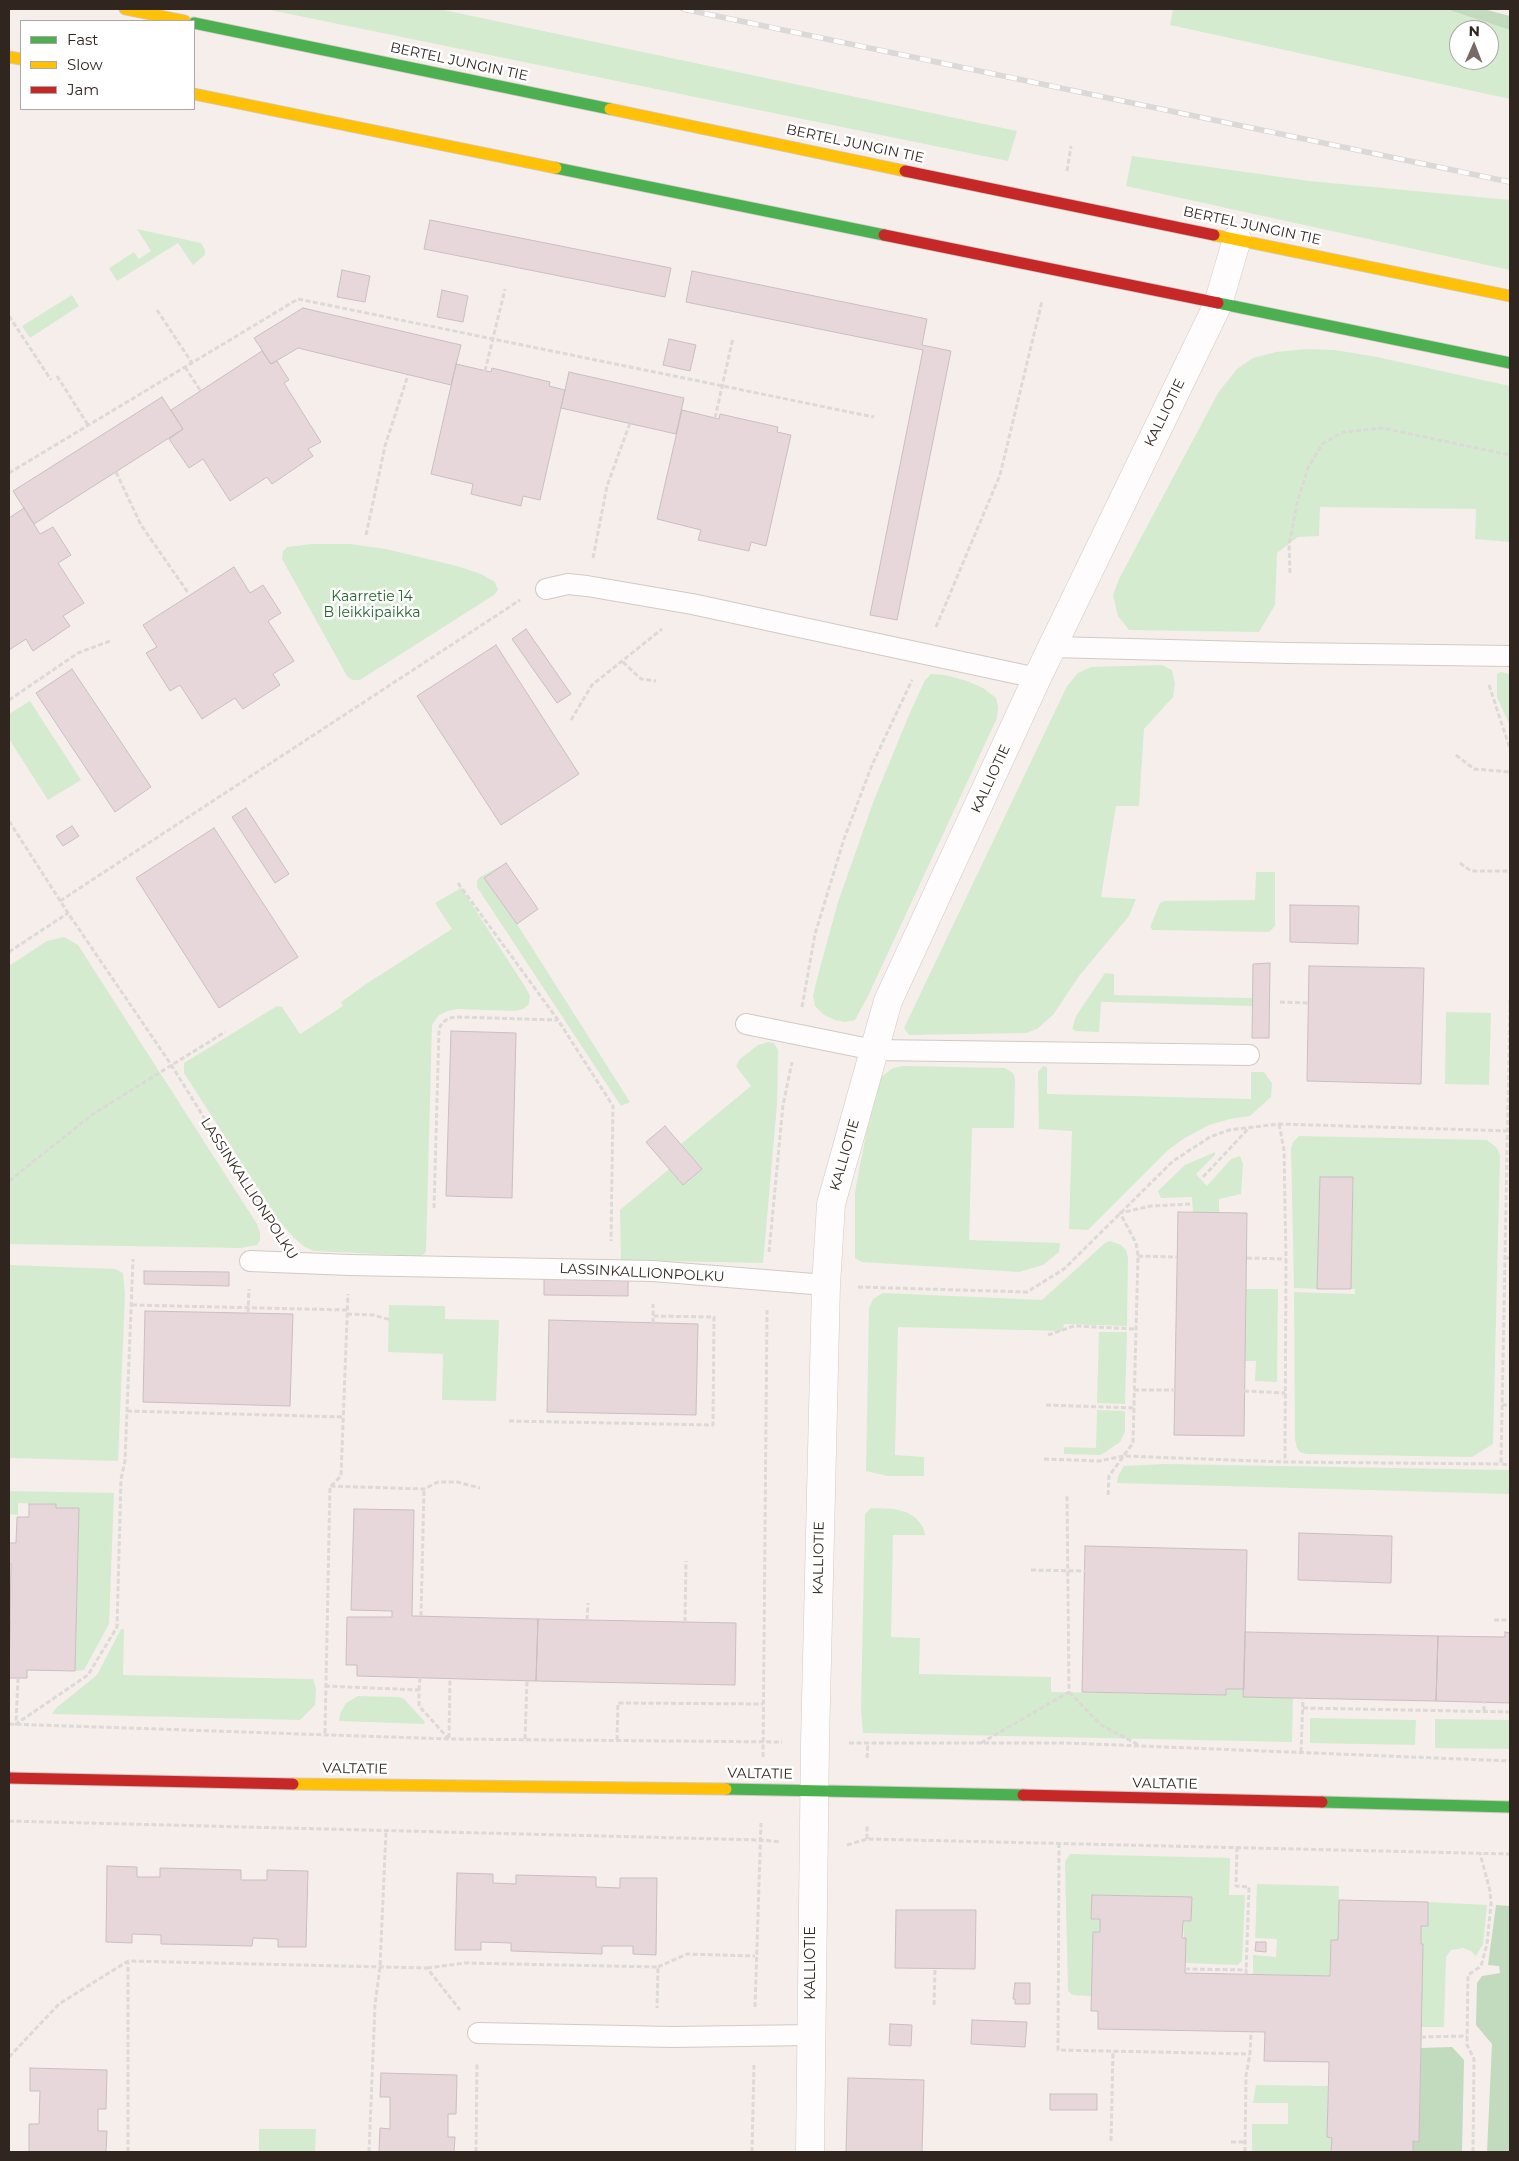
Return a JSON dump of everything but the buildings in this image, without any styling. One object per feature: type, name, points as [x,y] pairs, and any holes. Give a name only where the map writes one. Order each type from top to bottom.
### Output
[{"type":"main road","points":[[125,9],[180,20]]},
{"type":"main road","name":"BERTEL JUNGIN TIE","points":[[195,23],[1510,296]]},
{"type":"main road","points":[[195,94],[1510,364]]},
{"type":"main road","name":"VALTATIE","points":[[9,1778],[814,1791],[1510,1807]]},
{"type":"street","name":"KALLIOTIE","points":[[810,2152],[812,1846],[826,1285],[831,1204],[888,1001],[1037,678],[1218,304],[1237,239]]},
{"type":"lane","points":[[546,590],[568,584],[692,604],[1037,678]]},
{"type":"lane","points":[[1052,647],[1510,656]]},
{"type":"lane","points":[[746,1024],[874,1050],[1249,1055]]},
{"type":"lane","points":[[250,1261],[296,1264]]},
{"type":"lane","name":"LASSINKALLIONPOLKU","points":[[296,1264],[611,1270],[826,1285]]},
{"type":"lane","points":[[478,2033],[656,2036],[810,2035]]},
{"type":"path","points":[[1066,172],[1071,146]]},
{"type":"path","points":[[485,371],[505,289]]},
{"type":"path","points":[[763,1742],[767,1280],[783,1105],[798,1034],[815,934],[844,838],[872,765],[925,654],[1000,475],[1043,295]]},
{"type":"path","points":[[9,473],[298,299],[874,417]]},
{"type":"path","points":[[157,310],[192,363]]},
{"type":"path","points":[[9,316],[51,380]]},
{"type":"path","points":[[715,418],[733,338]]},
{"type":"path","points":[[184,367],[200,390]]},
{"type":"path","points":[[366,535],[385,446],[408,375]]},
{"type":"path","points":[[57,376],[88,425]]},
{"type":"path","points":[[588,586],[607,486],[630,423]]},
{"type":"path","points":[[1290,573],[1289,545],[1298,499],[1308,468],[1322,444],[1343,432],[1382,428],[1510,455]]},
{"type":"path","points":[[116,472],[141,525],[189,594]]},
{"type":"path","points":[[60,901],[517,601],[546,590]]},
{"type":"path","points":[[571,720],[592,685],[623,662],[692,604]]},
{"type":"path","points":[[9,700],[78,653],[110,642]]},
{"type":"path","points":[[1479,655],[1510,749]]},
{"type":"path","points":[[623,662],[641,679],[656,681]]},
{"type":"path","points":[[1456,755],[1474,769],[1510,772]]},
{"type":"path","name":"LASSINKALLIONPOLKU","points":[[9,821],[60,901],[172,1066],[296,1264]]},
{"type":"path","points":[[1460,863],[1471,870],[1510,871]]},
{"type":"path","points":[[458,883],[558,1020],[613,1106],[611,1270]]},
{"type":"path","points":[[9,952],[68,913]]},
{"type":"path","points":[[1501,1464],[1509,1131],[1510,1000]]},
{"type":"path","points":[[1280,1002],[1308,1003]]},
{"type":"path","points":[[434,1208],[439,1029],[442,1023],[448,1018],[458,1017],[558,1020]]},
{"type":"path","points":[[9,1181],[93,1114],[225,1032]]},
{"type":"path","points":[[826,1285],[1027,1292],[1064,1269],[1172,1161],[1210,1137],[1229,1130],[1279,1124],[1509,1131]]},
{"type":"path","points":[[1279,1124],[1284,1150],[1286,1259],[1284,1462]]},
{"type":"path","points":[[1204,1177],[1250,1128]]},
{"type":"path","points":[[1120,1213],[1151,1206],[1190,1204]]},
{"type":"path","points":[[1108,1495],[1109,1476],[1133,1443],[1138,1256],[1136,1243],[1120,1213]]},
{"type":"path","points":[[1138,1256],[1177,1257]]},
{"type":"path","points":[[1247,1258],[1286,1259]]},
{"type":"path","points":[[1505,1258],[1510,1258]]},
{"type":"path","points":[[16,1724],[88,1675],[117,1628],[121,1479],[127,1411],[133,1259]]},
{"type":"path","points":[[325,1734],[330,1486],[341,1476],[350,1266]]},
{"type":"path","points":[[653,1304],[653,1323]]},
{"type":"path","points":[[132,1305],[347,1312],[391,1320]]},
{"type":"path","points":[[509,1422],[713,1425],[714,1317],[653,1316]]},
{"type":"path","points":[[1048,1335],[1074,1326],[1136,1329]]},
{"type":"path","points":[[1134,1390],[1174,1390]]},
{"type":"path","points":[[1244,1392],[1285,1393]]},
{"type":"path","points":[[1046,1405],[1134,1408]]},
{"type":"path","points":[[1502,1405],[1510,1406]]},
{"type":"path","points":[[127,1411],[343,1417]]},
{"type":"path","points":[[1044,1459],[1099,1461],[1124,1456],[1284,1462],[1510,1465]]},
{"type":"path","points":[[330,1486],[424,1489],[438,1482],[457,1482],[480,1488]]},
{"type":"path","points":[[421,1616],[424,1489]]},
{"type":"path","points":[[1067,1494],[1069,1692],[1101,1725],[1142,1746]]},
{"type":"path","points":[[685,1622],[686,1561]]},
{"type":"path","points":[[1031,1570],[1085,1570]]},
{"type":"path","points":[[587,1620],[588,1603]]},
{"type":"path","points":[[1494,1620],[1510,1620]]},
{"type":"path","points":[[420,1677],[420,1706],[448,1739]]},
{"type":"path","points":[[16,1724],[18,1678]]},
{"type":"path","points":[[448,1739],[450,1678]]},
{"type":"path","points":[[525,1739],[527,1680]]},
{"type":"path","points":[[325,1686],[420,1690]]},
{"type":"path","points":[[981,1743],[1069,1692]]},
{"type":"path","points":[[1301,1752],[1303,1698]]},
{"type":"path","points":[[1484,1702],[1484,1712]]},
{"type":"path","points":[[617,1740],[618,1703],[763,1704]]},
{"type":"path","points":[[1303,1708],[1510,1712]]},
{"type":"path","points":[[9,1724],[448,1739],[815,1743],[1067,1743],[1510,1760]]},
{"type":"path","points":[[9,1821],[760,1840],[812,1846],[841,1847],[867,1839],[1510,1854]]},
{"type":"path","points":[[369,2152],[375,2005],[380,1967],[386,1831]]},
{"type":"path","points":[[752,2152],[755,1956],[760,1840]]},
{"type":"path","points":[[1059,1843],[1058,2050],[1250,2054]]},
{"type":"path","points":[[1185,1969],[1246,1972],[1249,1887],[1236,1886],[1237,1847]]},
{"type":"path","points":[[1473,2152],[1474,2059],[1467,2045],[1468,1975],[1481,1966],[1487,1944],[1491,1904],[1490,1891],[1480,1853]]},
{"type":"path","points":[[9,2057],[59,2004],[128,1962],[427,1968],[465,1963],[658,1967],[687,1954],[755,1956]]},
{"type":"path","points":[[128,1962],[128,2152]]},
{"type":"path","points":[[656,2036],[658,1967]]},
{"type":"path","points":[[427,1968],[478,2033],[476,2152]]},
{"type":"path","points":[[934,2005],[935,1969]]},
{"type":"path","points":[[1245,2152],[1246,2075],[1250,2054],[1251,2032]]},
{"type":"path","points":[[1421,2037],[1467,2036]]},
{"type":"path","points":[[1111,2140],[1113,2051]]},
{"type":"path","points":[[1231,2142],[1245,2142]]},
{"type":"green space","points":[[265,9],[439,9],[1017,131],[1008,161]]},
{"type":"green space","points":[[1173,9],[1446,9],[1480,20],[1449,20],[1449,70],[1499,70],[1499,26],[1510,30],[1510,99],[1170,25]]},
{"type":"green space","points":[[1446,9],[1483,9],[1510,16],[1510,30],[1499,26],[1499,20],[1480,20]]},
{"type":"green space","points":[[1132,156],[1309,181],[1510,200],[1510,270],[1126,186]]},
{"type":"green space","points":[[137,229],[201,243],[205,250],[205,255],[193,265],[178,243],[117,281],[109,268],[134,252],[139,259],[151,251]]},
{"type":"green space","points":[[72,295],[79,306],[30,338],[22,326]]},
{"type":"green space","points":[[1307,349],[1335,350],[1377,357],[1510,386],[1510,542],[1475,539],[1476,509],[1320,507],[1319,536],[1298,537],[1277,553],[1275,605],[1259,632],[1129,630],[1118,616],[1113,595],[1119,579],[1218,393],[1237,369],[1253,358],[1276,352]]},
{"type":"green space","name":"Kaarretie 14 B leikkipaikka","points":[[312,544],[350,544],[386,549],[457,566],[481,574],[495,582],[498,590],[494,595],[360,680],[352,680],[347,676],[282,559],[283,551],[287,547]]},
{"type":"green space","points":[[1162,665],[1172,670],[1175,684],[1173,697],[1144,729],[1139,806],[1116,806],[1101,897],[1136,899],[1129,916],[1079,976],[1053,1015],[1037,1029],[1026,1033],[909,1035],[904,1028],[1067,686],[1078,673],[1091,667]]},
{"type":"green space","points":[[1501,672],[1509,674],[1510,726],[1497,697],[1497,674]]},
{"type":"green space","points":[[931,674],[945,675],[983,688],[996,698],[998,707],[997,718],[868,996],[855,1020],[845,1022],[835,1020],[824,1015],[815,1006],[813,996],[838,902],[874,800],[909,715],[925,680]]},
{"type":"green space","points":[[30,701],[81,780],[48,800],[9,739],[9,714]]},
{"type":"green space","points":[[506,863],[484,878],[517,924],[630,1102],[621,1106],[477,887],[477,881],[480,877]]},
{"type":"green space","points":[[1256,872],[1275,872],[1275,926],[1269,932],[1153,930],[1150,927],[1160,903],[1164,901],[1255,900]]},
{"type":"green space","points":[[461,888],[526,988],[530,996],[529,1004],[523,1009],[515,1011],[457,1009],[439,1015],[432,1025],[426,1251],[424,1254],[420,1256],[314,1251],[305,1247],[293,1237],[277,1218],[184,1073],[184,1063],[277,1006],[282,1007],[300,1034],[343,1006],[341,1002],[366,984],[452,929],[435,903]]},
{"type":"green space","points":[[64,937],[78,945],[257,1224],[260,1240],[257,1245],[240,1248],[9,1244],[9,966],[47,941]]},
{"type":"green space","points":[[1105,973],[1114,974],[1114,995],[1252,998],[1252,1006],[1101,1002],[1099,1032],[1075,1031],[1072,1029],[1076,1016]]},
{"type":"green space","points":[[1446,1012],[1491,1013],[1489,1085],[1445,1084]]},
{"type":"green space","points":[[768,1042],[774,1043],[778,1050],[777,1105],[763,1263],[621,1260],[620,1210],[669,1169],[683,1185],[702,1169],[681,1144],[751,1086],[736,1066],[740,1059],[758,1045]]},
{"type":"green space","points":[[904,1066],[1005,1068],[1013,1073],[1015,1079],[1014,1128],[972,1128],[969,1240],[1060,1243],[1059,1252],[1043,1265],[1019,1272],[862,1262],[855,1258],[855,1192],[866,1134],[881,1077],[893,1068]]},
{"type":"green space","points":[[1043,1066],[1047,1067],[1047,1094],[1251,1099],[1251,1072],[1264,1072],[1272,1083],[1271,1097],[1250,1116],[1209,1125],[1183,1139],[1167,1151],[1088,1230],[1069,1229],[1072,1131],[1039,1129],[1038,1072]]},
{"type":"green space","points":[[1299,1136],[1487,1140],[1497,1148],[1500,1155],[1493,1444],[1472,1457],[1306,1454],[1300,1452],[1297,1448],[1295,1439],[1294,1292],[1355,1294],[1355,1289],[1351,1289],[1353,1177],[1320,1177],[1317,1289],[1294,1288],[1291,1149],[1293,1142]]},
{"type":"green space","points":[[1215,1152],[1215,1155],[1196,1174],[1207,1186],[1231,1159],[1240,1156],[1243,1164],[1241,1194],[1219,1199],[1219,1213],[1193,1213],[1192,1197],[1161,1198],[1158,1191],[1185,1165]]},
{"type":"green space","points":[[1110,1241],[1121,1245],[1126,1250],[1128,1258],[1127,1326],[1064,1324],[1063,1331],[898,1327],[895,1455],[924,1457],[924,1476],[888,1476],[866,1471],[869,1308],[873,1299],[883,1293],[1042,1300],[1105,1243]]},
{"type":"green space","points":[[9,1265],[115,1269],[123,1273],[125,1295],[118,1461],[9,1458]]},
{"type":"green space","points":[[1246,1289],[1278,1289],[1277,1382],[1255,1381],[1256,1361],[1245,1361]]},
{"type":"green space","points":[[389,1305],[445,1306],[445,1319],[499,1320],[496,1401],[442,1400],[443,1354],[388,1352]]},
{"type":"green space","points":[[1099,1332],[1127,1332],[1125,1404],[1097,1403]]},
{"type":"green space","points":[[1097,1410],[1125,1411],[1125,1432],[1120,1442],[1101,1455],[1064,1454],[1064,1447],[1096,1448]]},
{"type":"green space","points":[[1164,1464],[1510,1470],[1510,1494],[1117,1483],[1118,1476],[1124,1466]]},
{"type":"green space","points":[[9,1491],[114,1493],[109,1624],[84,1670],[75,1671],[79,1509],[56,1508],[56,1504],[18,1503],[18,1515],[9,1514]]},
{"type":"green space","points":[[871,1508],[894,1509],[906,1512],[916,1518],[923,1527],[925,1535],[893,1535],[891,1637],[920,1638],[919,1674],[1051,1677],[1051,1692],[1226,1695],[1226,1689],[1244,1689],[1243,1697],[1293,1698],[1292,1742],[863,1733],[861,1710],[865,1514]]},
{"type":"green space","points":[[121,1629],[124,1629],[123,1675],[313,1679],[316,1689],[315,1705],[300,1720],[52,1714],[56,1708],[97,1675]]},
{"type":"green space","points":[[358,1696],[399,1697],[404,1699],[425,1722],[424,1724],[339,1721],[340,1714],[346,1703]]},
{"type":"green space","points":[[1310,1718],[1416,1720],[1415,1745],[1310,1743]]},
{"type":"green space","points":[[1435,1719],[1510,1720],[1510,1749],[1435,1748]]},
{"type":"green space","points":[[1070,1854],[1230,1858],[1229,1895],[1245,1895],[1242,1961],[1238,1965],[1185,1963],[1183,1921],[1191,1921],[1191,1898],[1092,1895],[1091,1919],[1100,1919],[1100,1932],[1093,1933],[1092,1996],[1073,1995],[1068,1991],[1065,1862]]},
{"type":"green space","points":[[1257,1884],[1339,1886],[1338,1940],[1331,1941],[1330,1976],[1253,1974],[1253,1955],[1276,1957],[1277,1939],[1255,1938]]},
{"type":"green space","points":[[1428,1902],[1487,1905],[1483,1944],[1476,1956],[1471,1951],[1463,1948],[1451,1950],[1446,1957],[1444,2027],[1421,2027],[1423,1944],[1421,1944],[1421,1926],[1428,1926]]},
{"type":"green space","points":[[1496,1905],[1510,1906],[1510,2152],[1487,2152],[1492,2044],[1476,2025],[1477,1983],[1482,1976],[1500,1973],[1499,1966],[1488,1965]]},
{"type":"green space","points":[[1452,2047],[1464,2060],[1462,2152],[1413,2152],[1413,2141],[1419,2142],[1421,2048]]},
{"type":"green space","points":[[1256,2085],[1328,2086],[1327,2137],[1332,2138],[1331,2152],[1252,2152],[1252,2124],[1288,2124],[1288,2103],[1253,2103]]},
{"type":"green space","points":[[259,2129],[316,2129],[315,2152],[259,2152]]},
{"type":"railway","points":[[683,9],[1510,182]]},
{"type":"traffic: fast","points":[[195,23],[610,109]]},
{"type":"traffic: fast","points":[[556,168],[884,235]]},
{"type":"traffic: fast","points":[[1218,303],[1510,363]]},
{"type":"traffic: fast","points":[[726,1789],[1023,1795]]},
{"type":"traffic: fast","points":[[1322,1802],[1510,1807]]},
{"type":"traffic: slow","points":[[125,9],[180,20]]},
{"type":"traffic: slow","points":[[9,57],[20,59]]},
{"type":"traffic: slow","points":[[195,94],[556,168]]},
{"type":"traffic: slow","points":[[610,109],[905,171]]},
{"type":"traffic: slow","points":[[1214,235],[1510,296]]},
{"type":"traffic: slow","points":[[293,1784],[726,1789]]},
{"type":"traffic: jam","points":[[905,171],[1214,235]]},
{"type":"traffic: jam","points":[[884,235],[1218,303]]},
{"type":"traffic: jam","points":[[9,1778],[293,1784]]},
{"type":"traffic: jam","points":[[1023,1795],[1322,1802]]}]
